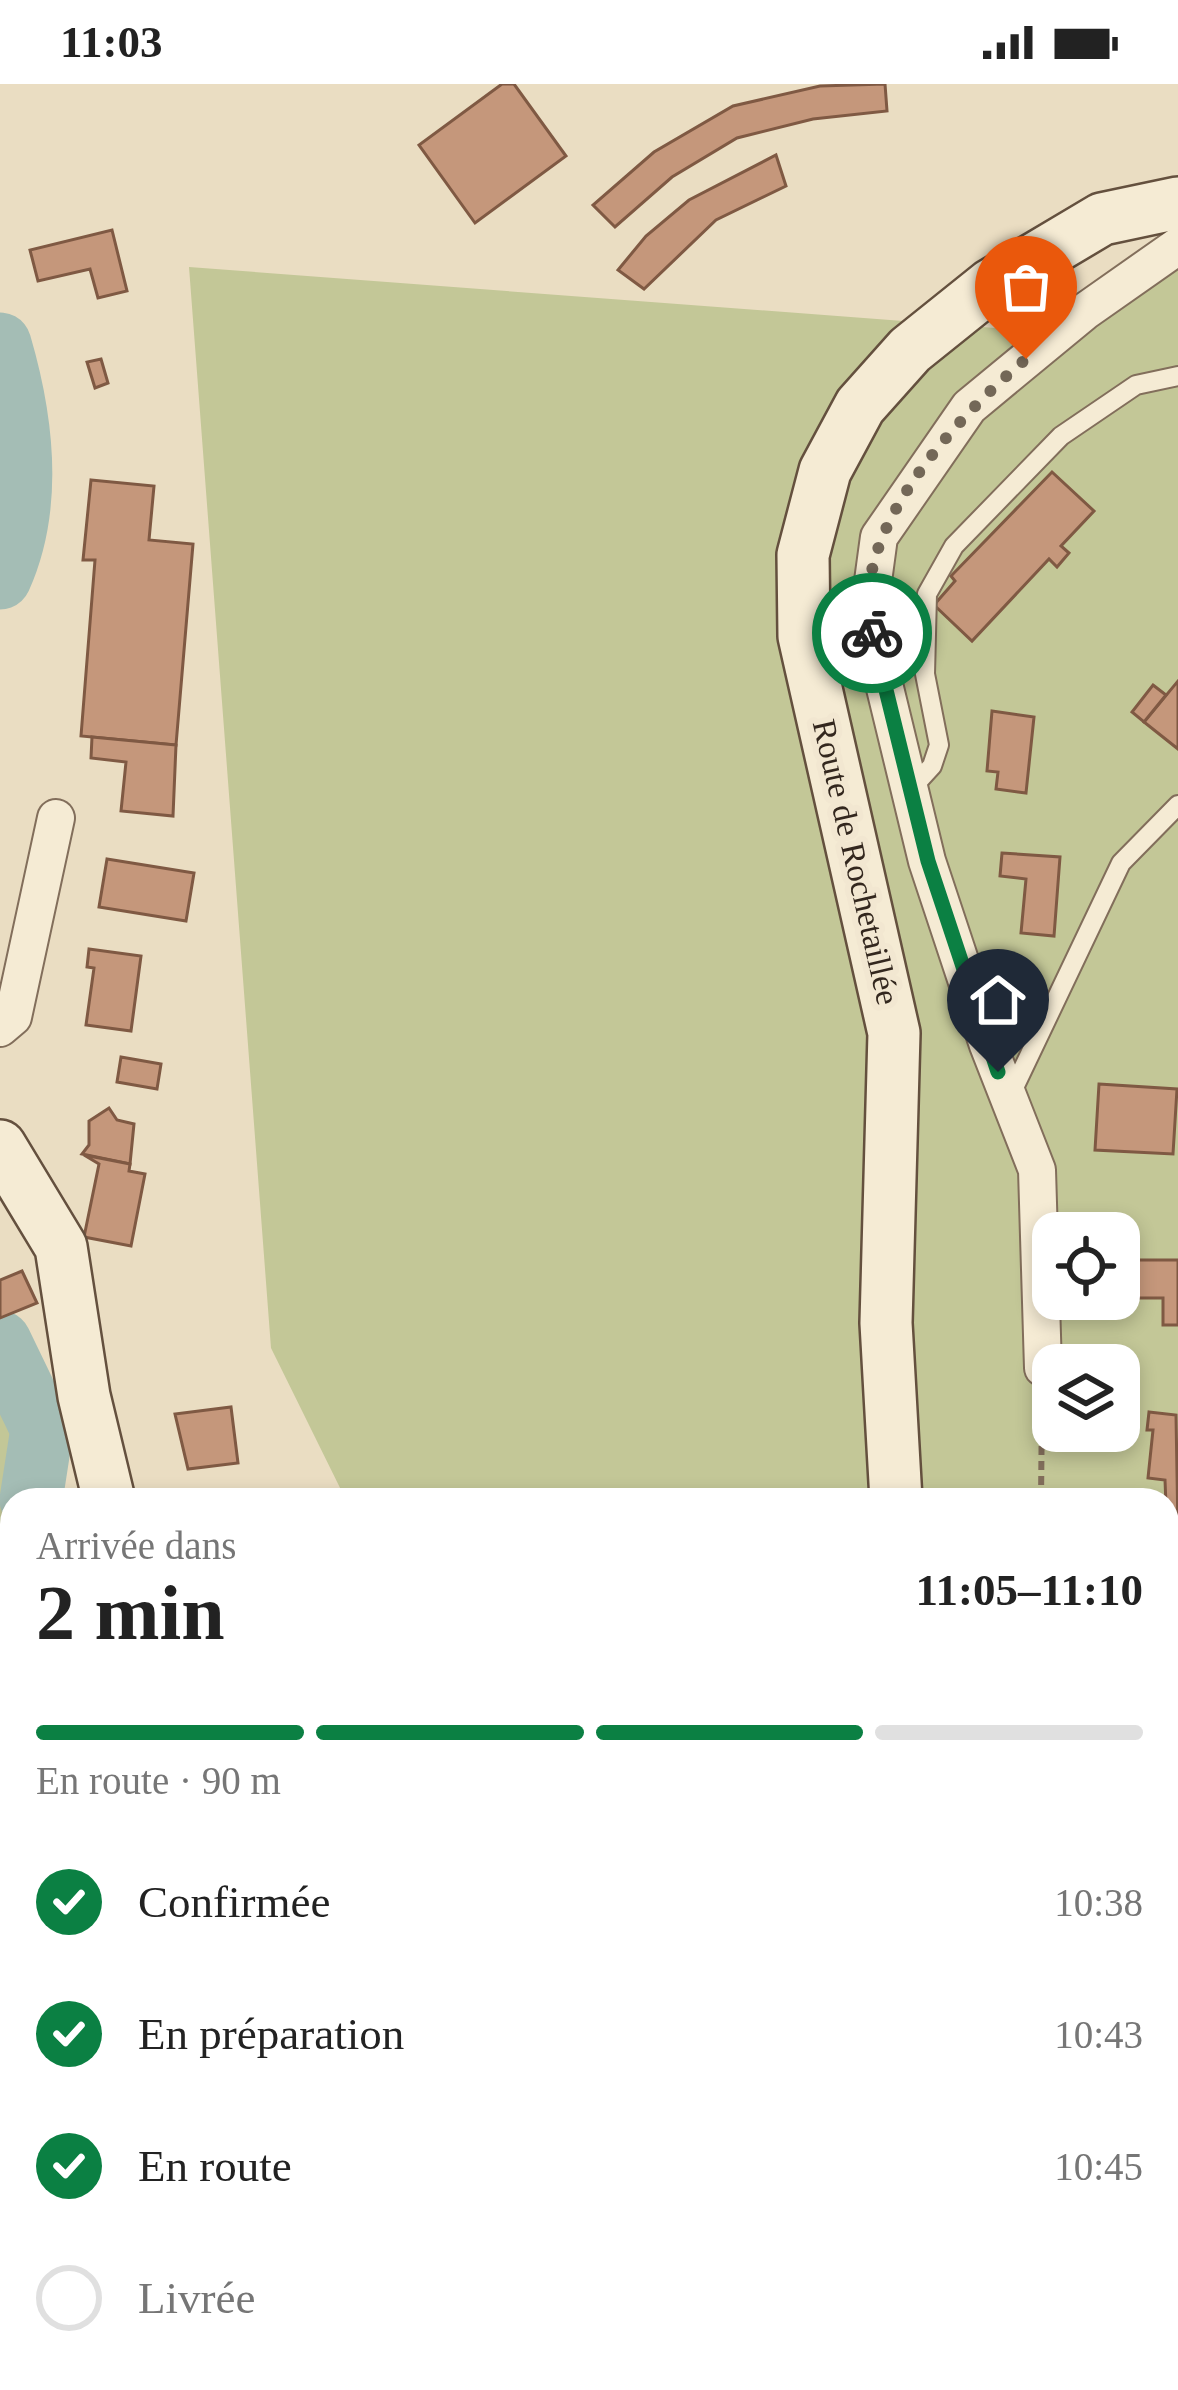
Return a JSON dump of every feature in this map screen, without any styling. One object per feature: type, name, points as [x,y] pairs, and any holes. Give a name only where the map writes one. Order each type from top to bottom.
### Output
[{"type":"main road","name":"Route de Rochetaillée","points":[[895,1488],[886,1323],[894,1033],[804,636],[803,555],[825,470],[860,406],[910,350],[991,285],[1102,219],[1178,203]]},
{"type":"main road","points":[[0,1146],[61,1247],[84,1396],[107,1488]]},
{"type":"street","points":[[1042,1344],[1037,1170],[928,861],[868,618],[879,537],[969,406],[1084,312],[1178,246]]},
{"type":"street","points":[[0,1028],[13,1017],[56,818]]},
{"type":"lane","points":[[910,790],[932,766],[939,745],[925,674],[927,594],[954,546],[1060,436],[1136,385],[1178,376]]},
{"type":"lane","points":[[1009,1098],[1120,863],[1178,805]]},
{"type":"path","points":[[1041,1488],[1042,1452]]},
{"type":"green space","points":[[1178,260],[1178,1488],[340,1488],[271,1348],[189,267],[1022,330]]},
{"type":"green space","points":[[0,1378],[27,1448],[19,1488],[0,1488]]},
{"type":"building","points":[[502,84],[514,84],[566,156],[475,223],[419,145]]},
{"type":"building","points":[[885,84],[887,111],[813,119],[737,138],[672,177],[615,227],[593,205],[654,152],[733,106],[820,86]]},
{"type":"building","points":[[776,155],[786,186],[716,220],[644,289],[618,270],[646,236],[689,200]]},
{"type":"building","points":[[112,230],[127,291],[98,298],[90,269],[38,281],[30,250]]},
{"type":"building","points":[[101,359],[108,383],[95,388],[87,362]]},
{"type":"building","points":[[1052,472],[1094,511],[1061,546],[1069,553],[1057,567],[1049,559],[972,641],[934,605],[955,581],[951,576]]},
{"type":"building","points":[[91,480],[154,486],[149,540],[193,544],[176,745],[81,736],[95,560],[83,560]]},
{"type":"building","points":[[1178,681],[1178,749],[1144,722]]},
{"type":"building","points":[[1153,685],[1166,695],[1144,722],[1132,712]]},
{"type":"building","points":[[992,711],[1034,717],[1026,793],[996,789],[998,772],[987,771]]},
{"type":"building","points":[[92,737],[176,745],[173,816],[121,811],[126,762],[91,758]]},
{"type":"building","points":[[1002,853],[1060,857],[1054,936],[1021,933],[1026,879],[1000,876]]},
{"type":"building","points":[[107,859],[194,873],[186,921],[99,907]]},
{"type":"building","points":[[89,949],[141,956],[131,1031],[86,1025],[94,968],[87,967]]},
{"type":"building","points":[[121,1057],[161,1064],[157,1089],[117,1082]]},
{"type":"building","points":[[1099,1084],[1177,1089],[1173,1154],[1095,1150]]},
{"type":"building","points":[[109,1108],[117,1120],[134,1124],[130,1164],[82,1154],[89,1145],[89,1121]]},
{"type":"building","points":[[84,1155],[130,1164],[129,1171],[145,1174],[131,1246],[84,1237],[99,1164]]},
{"type":"building","points":[[1140,1260],[1178,1260],[1178,1325],[1163,1325],[1163,1298],[1140,1298]]},
{"type":"building","points":[[22,1271],[37,1303],[0,1318],[0,1280]]},
{"type":"building","points":[[231,1407],[238,1463],[188,1469],[175,1414]]},
{"type":"building","points":[[1149,1412],[1176,1415],[1177,1488],[1165,1488],[1165,1480],[1148,1478],[1153,1430],[1147,1430]]},
{"type":"waterway","points":[[0,344],[14,402],[21,462],[17,521],[0,578]]},
{"type":"waterway","points":[[0,1342],[42,1429],[33,1488]]},
{"type":"way so far","points":[[872,633],[868,618],[879,537],[969,406],[1026,359]]},
{"type":"route","points":[[872,633],[928,861],[998,1072]]}]
